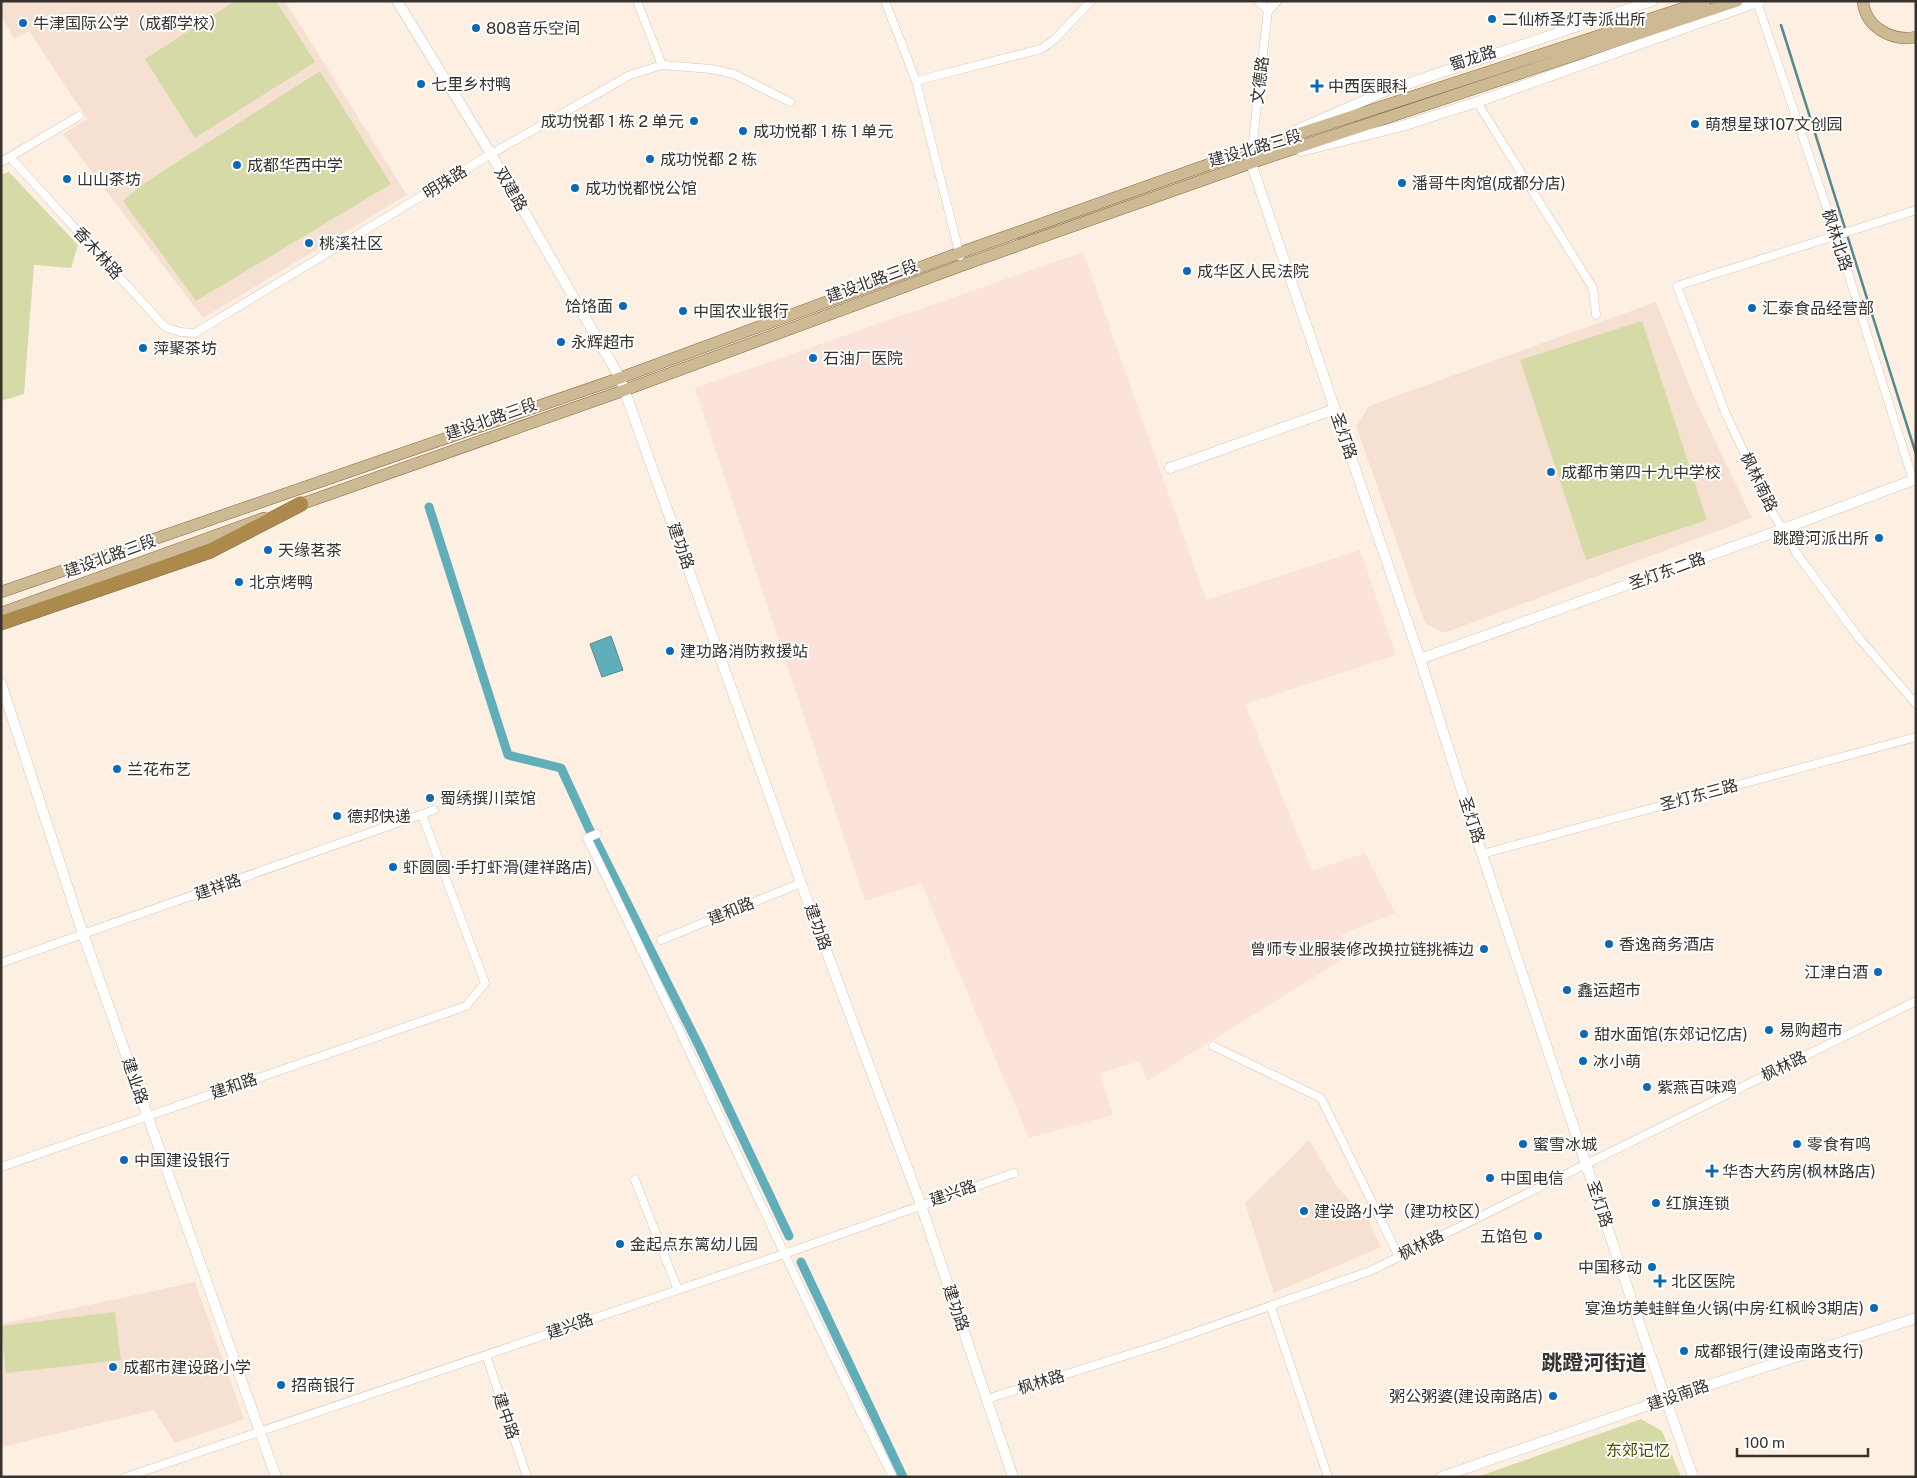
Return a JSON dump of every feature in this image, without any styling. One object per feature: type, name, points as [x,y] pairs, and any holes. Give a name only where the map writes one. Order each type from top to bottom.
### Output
[{"type":"highway","points":[[1,623],[208,552],[301,504]]},
{"type":"main road","name":"蜀龙路","points":[[1252,149],[1704,1]]},
{"type":"main road","name":"蜀龙路","points":[[1251,164],[1488,83],[1738,1]]},
{"type":"main road","points":[[1863,1],[1868,18],[1877,28],[1888,35],[1901,38],[1916,37]]},
{"type":"main road","name":"建设北路三段","points":[[1,592],[620,378],[959,253],[1252,149]]},
{"type":"main road","name":"建设北路三段","points":[[1,613],[301,504],[625,390],[963,265],[1251,164]]},
{"type":"street","name":"双建路","points":[[397,1],[491,154],[620,378]]},
{"type":"street","points":[[885,1],[916,81],[963,265]]},
{"type":"street","points":[[916,81],[1041,49],[1054,40],[1091,1]]},
{"type":"street","points":[[1258,1],[1268,10],[1276,1]]},
{"type":"street","name":"建设北路三段","points":[[1252,149],[1386,91],[1652,1]]},
{"type":"street","points":[[640,2],[662,65]]},
{"type":"street","name":"建设北路三段","points":[[1251,164],[1402,126],[1477,102],[1759,2]]},
{"type":"street","name":"枫林北路","points":[[1759,2],[1839,234],[1914,479]]},
{"type":"street","name":"文德路","points":[[1251,164],[1268,10]]},
{"type":"street","name":"明珠路","points":[[195,333],[491,154],[630,75],[662,65],[711,69],[734,74],[790,102]]},
{"type":"street","points":[[1477,102],[1594,288],[1596,315]]},
{"type":"street","points":[[1,162],[79,116]]},
{"type":"street","name":"香木林路","points":[[10,157],[165,327],[180,332],[195,333]]},
{"type":"street","name":"圣灯路","points":[[1251,164],[1420,659],[1482,854],[1693,1477]]},
{"type":"street","points":[[1839,234],[1916,210]]},
{"type":"street","name":"枫林南路","points":[[1839,234],[1677,286],[1726,414],[1770,508],[1797,554],[1859,638],[1916,704]]},
{"type":"street","name":"建功路","points":[[620,378],[801,883],[920,1205],[1013,1477]]},
{"type":"street","points":[[1170,468],[1334,409]]},
{"type":"street","name":"圣灯东二路","points":[[1420,659],[1783,529],[1914,479]]},
{"type":"street","name":"建业路","points":[[1,683],[83,934],[276,1477]]},
{"type":"street","name":"圣灯东三路","points":[[1482,854],[1916,737]]},
{"type":"street","name":"建祥路","points":[[1,963],[434,810]]},
{"type":"street","name":"建和路","points":[[1,1167],[466,1006],[484,983],[422,815]]},
{"type":"street","points":[[597,834],[587,838],[735,1144],[784,1254],[893,1477]]},
{"type":"street","name":"建和路","points":[[661,940],[801,883]]},
{"type":"street","name":"枫林路","points":[[986,1399],[1160,1345],[1370,1271],[1586,1162],[1916,1001]]},
{"type":"street","points":[[1213,1046],[1321,1098],[1399,1257]]},
{"type":"street","name":"建兴路","points":[[126,1477],[150,1473],[260,1431],[784,1254],[1014,1173]]},
{"type":"street","points":[[635,1180],[678,1290]]},
{"type":"street","points":[[1271,1307],[1328,1477]]},
{"type":"street","name":"建设南路","points":[[1441,1477],[1666,1399],[1916,1318]]},
{"type":"street","name":"建中路","points":[[486,1355],[527,1477]]},
{"type":"shaded area","name":"成都华西中学","points":[[1,1],[285,1],[407,195],[203,318],[63,134],[87,119],[29,31],[14,39],[1,15]]},
{"type":"shaded area","points":[[1083,252],[1206,600],[1360,550],[1396,655],[1245,704],[1312,871],[1365,853],[1395,913],[1341,935],[1351,954],[1147,1081],[1140,1061],[1100,1073],[1113,1115],[1029,1138],[921,883],[865,901],[695,388]]},
{"type":"shaded area","name":"成都市第四十九中学校","points":[[1656,302],[1694,397],[1752,518],[1444,633],[1425,623],[1356,426],[1369,406]]},
{"type":"shaded area","name":"建设路小学（建功校区）","points":[[1309,1140],[1338,1188],[1367,1218],[1381,1247],[1274,1293],[1245,1203]]},
{"type":"shaded area","name":"成都市建设路小学","points":[[195,1282],[244,1419],[175,1443],[154,1410],[2,1447],[1,1324]]},
{"type":"green space","points":[[235,1],[276,1],[315,62],[195,138],[145,59]]},
{"type":"green space","points":[[320,71],[391,184],[196,301],[123,201],[143,184]]},
{"type":"green space","points":[[9,172],[78,245],[71,268],[34,265],[24,394],[1,401],[1,175]]},
{"type":"green space","points":[[1642,321],[1707,520],[1586,560],[1520,360]]},
{"type":"green space","points":[[115,1312],[121,1360],[6,1373],[1,1326]]},
{"type":"green space","name":"东郊记忆","points":[[1641,1419],[1662,1431],[1681,1477],[1477,1477]]},
{"type":"water","points":[[611,636],[623,670],[602,677],[590,644]]},
{"type":"waterway","points":[[1781,25],[1916,454]]},
{"type":"waterway","points":[[429,507],[508,755],[561,768],[591,833]]},
{"type":"waterway","points":[[595,839],[700,1048],[789,1236]]},
{"type":"waterway","points":[[801,1262],[903,1477]]},
{"type":"place","name":"二仙桥圣灯寺派出所","points":[[1492,19]]},
{"type":"place","name":"牛津国际公学（成都学校）","points":[[23,23]]},
{"type":"place","name":"808音乐空间","points":[[476,28]]},
{"type":"place","name":"七里乡村鸭","points":[[421,84]]},
{"type":"place","name":"中西医眼科","points":[[1317,86]]},
{"type":"place","name":"成功悦都 1 栋 2 单元","points":[[694,121]]},
{"type":"place","name":"萌想星球107文创园","points":[[1695,124]]},
{"type":"place","name":"成功悦都 1 栋 1 单元","points":[[743,131]]},
{"type":"place","name":"成功悦都 2 栋","points":[[650,159]]},
{"type":"place","name":"成都华西中学","points":[[237,165]]},
{"type":"place","name":"山山茶坊","points":[[67,179]]},
{"type":"place","name":"潘哥牛肉馆(成都分店)","points":[[1402,183]]},
{"type":"place","name":"成功悦都悦公馆","points":[[575,188]]},
{"type":"place","name":"桃溪社区","points":[[309,243]]},
{"type":"place","name":"成华区人民法院","points":[[1187,271]]},
{"type":"place","name":"饸饹面","points":[[623,306]]},
{"type":"place","name":"汇泰食品经营部","points":[[1752,308]]},
{"type":"place","name":"中国农业银行","points":[[683,311]]},
{"type":"place","name":"永辉超市","points":[[561,342]]},
{"type":"place","name":"萍聚茶坊","points":[[143,348]]},
{"type":"place","name":"石油厂医院","points":[[813,358]]},
{"type":"place","name":"成都市第四十九中学校","points":[[1551,472]]},
{"type":"place","name":"跳蹬河派出所","points":[[1879,538]]},
{"type":"place","name":"天缘茗茶","points":[[268,550]]},
{"type":"place","name":"北京烤鸭","points":[[239,582]]},
{"type":"place","name":"建功路消防救援站","points":[[670,651]]},
{"type":"place","name":"兰花布艺","points":[[117,769]]},
{"type":"place","name":"蜀绣撰川菜馆","points":[[430,798]]},
{"type":"place","name":"德邦快递","points":[[337,816]]},
{"type":"place","name":"虾圆圆·手打虾滑(建祥路店)","points":[[393,867]]},
{"type":"place","name":"香逸商务酒店","points":[[1609,944]]},
{"type":"place","name":"曾师专业服装修改换拉链挑裤边","points":[[1484,949]]},
{"type":"place","name":"江津白酒","points":[[1878,972]]},
{"type":"place","name":"鑫运超市","points":[[1567,990]]},
{"type":"place","name":"易购超市","points":[[1769,1030]]},
{"type":"place","name":"甜水面馆(东郊记忆店)","points":[[1584,1034]]},
{"type":"place","name":"冰小萌","points":[[1583,1061]]},
{"type":"place","name":"紫燕百味鸡","points":[[1647,1087]]},
{"type":"place","name":"蜜雪冰城","points":[[1523,1144]]},
{"type":"place","name":"零食有鸣","points":[[1797,1144]]},
{"type":"place","name":"中国建设银行","points":[[124,1160]]},
{"type":"place","name":"华杏大药房(枫林路店)","points":[[1712,1171]]},
{"type":"place","name":"中国电信","points":[[1490,1178]]},
{"type":"place","name":"红旗连锁","points":[[1656,1203]]},
{"type":"place","name":"建设路小学（建功校区）","points":[[1304,1211]]},
{"type":"place","name":"五馅包","points":[[1538,1236]]},
{"type":"place","name":"金起点东篱幼儿园","points":[[620,1244]]},
{"type":"place","name":"中国移动","points":[[1652,1267]]},
{"type":"place","name":"北区医院","points":[[1660,1281]]},
{"type":"place","name":"宴渔坊美蛙鲜鱼火锅(中房·红枫岭3期店)","points":[[1874,1308]]},
{"type":"place","name":"成都银行(建设南路支行)","points":[[1684,1351]]},
{"type":"place","name":"成都市建设路小学","points":[[113,1367]]},
{"type":"place","name":"招商银行","points":[[281,1385]]},
{"type":"place","name":"粥公粥婆(建设南路店)","points":[[1553,1396]]},
{"type":"district","name":"跳蹬河街道","points":[[1594,1362]]}]
